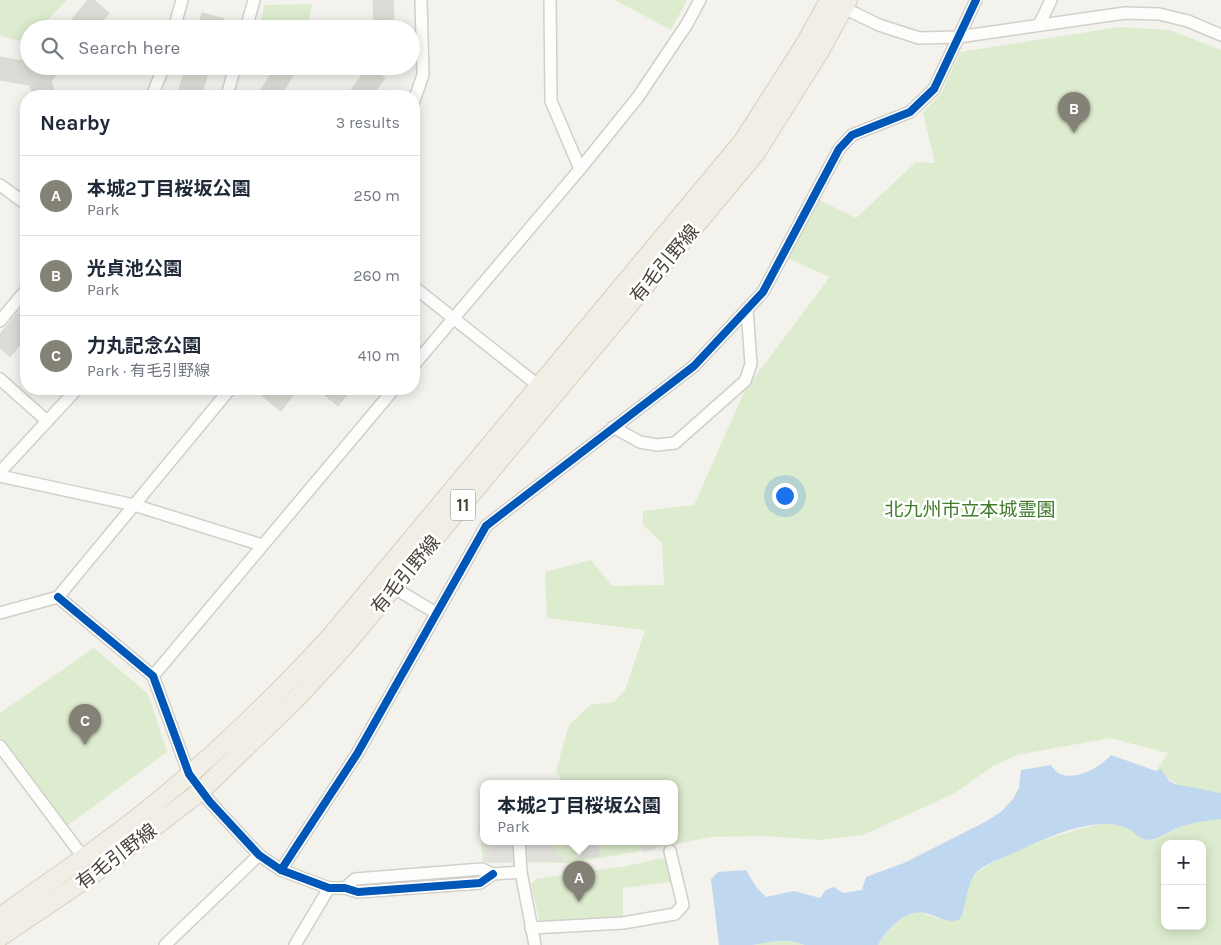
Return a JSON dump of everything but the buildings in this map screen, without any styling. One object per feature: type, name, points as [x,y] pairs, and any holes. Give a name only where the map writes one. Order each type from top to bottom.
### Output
[{"type":"main road","name":"有毛引野線","points":[[0,917],[142,815],[238,732],[285,686],[380,577],[743,142],[806,44],[836,2]]},
{"type":"main road","name":"有毛引野線","points":[[0,937],[92,875],[201,791],[299,696],[394,588],[756,153],[820,51],[836,2]]},
{"type":"street","points":[[176,20],[182,0]]},
{"type":"street","points":[[248,20],[254,0]]},
{"type":"street","points":[[418,90],[423,76],[421,0]]},
{"type":"street","points":[[550,0],[551,101],[580,169]]},
{"type":"street","points":[[420,358],[580,169],[638,97],[687,24],[700,0]]},
{"type":"street","points":[[281,870],[357,754],[486,526],[694,366],[763,292],[840,149],[852,135],[910,112],[934,89],[976,0]]},
{"type":"street","points":[[1039,25],[1051,0]]},
{"type":"street","points":[[836,2],[879,24],[919,38],[958,37],[1126,13],[1159,14],[1188,21],[1221,35]]},
{"type":"street","points":[[154,90],[160,75]]},
{"type":"street","points":[[229,90],[233,75]]},
{"type":"street","points":[[0,186],[20,200]]},
{"type":"street","points":[[420,292],[553,397]]},
{"type":"street","points":[[0,321],[20,297]]},
{"type":"street","points":[[613,427],[640,442],[657,446],[674,443],[745,381],[751,364],[747,309]]},
{"type":"street","points":[[0,379],[47,422]]},
{"type":"street","points":[[72,395],[0,474],[134,505],[262,545]]},
{"type":"street","points":[[0,613],[58,597],[225,395]]},
{"type":"street","points":[[153,676],[389,395]]},
{"type":"street","points":[[380,577],[394,588],[436,613]]},
{"type":"street","points":[[58,597],[153,676],[189,774],[201,791],[259,855],[281,870],[329,888],[345,888],[355,879],[482,869],[493,874],[521,872]]},
{"type":"street","points":[[0,746],[83,857]]},
{"type":"street","points":[[519,845],[521,872],[535,945]]},
{"type":"street","points":[[531,928],[623,923],[675,914],[683,905],[670,851]]},
{"type":"street","points":[[165,945],[259,855]]},
{"type":"street","points":[[295,945],[329,888]]},
{"type":"green space","points":[[0,0],[67,0],[47,20],[20,20],[20,41],[0,36]]},
{"type":"green space","points":[[615,0],[687,0],[671,30]]},
{"type":"green space","points":[[312,4],[309,20],[261,20],[265,5]]},
{"type":"green space","name":"北九州市立本城霊園","points":[[1119,27],[1170,30],[1221,50],[1221,793],[1179,785],[1166,776],[1161,769],[1156,771],[1168,753],[1110,738],[1017,755],[993,766],[955,793],[863,835],[820,840],[765,836],[712,837],[678,844],[678,780],[561,780],[556,771],[569,725],[590,705],[614,702],[625,690],[645,630],[547,618],[545,572],[591,560],[612,586],[664,585],[662,543],[643,525],[643,511],[694,505],[745,390],[830,277],[787,258],[817,199],[856,218],[916,162],[935,163],[923,113],[942,92],[960,52]]},
{"type":"green space","points":[[94,648],[148,694],[167,752],[60,831],[0,737],[0,713]]},
{"type":"green space","points":[[1221,819],[1221,945],[878,945],[901,919],[913,913],[919,912],[942,919],[964,912],[965,898],[974,876],[998,860],[1037,843],[1095,825],[1107,824],[1124,827],[1143,839],[1153,840],[1185,825]]},
{"type":"green space","name":"北九州市立本城霊園","points":[[481,845],[670,845],[569,863],[483,862]]},
{"type":"green space","points":[[662,858],[666,860],[671,882],[623,888],[623,916],[539,920],[531,884],[536,879],[627,866]]},
{"type":"green space","points":[[776,941],[792,941],[805,945],[752,945]]},
{"type":"shaded area","points":[[485,845],[550,845],[566,861],[487,863]]},
{"type":"shaded area","points":[[642,845],[654,845],[656,849],[643,852]]},
{"type":"water","points":[[1111,755],[1156,771],[1161,769],[1169,781],[1175,784],[1221,793],[1221,819],[1185,825],[1149,840],[1141,838],[1129,829],[1110,824],[1069,830],[993,862],[979,870],[971,882],[963,912],[958,920],[946,920],[918,912],[911,914],[892,927],[878,945],[805,945],[792,941],[776,941],[752,945],[719,945],[711,879],[718,872],[746,870],[756,887],[766,897],[794,891],[820,898],[826,890],[834,887],[843,893],[862,890],[866,877],[904,863],[987,821],[1002,811],[1013,799],[1019,788],[1021,770],[1051,765],[1060,774],[1073,776],[1087,772],[1107,760]]},
{"type":"cycle path","points":[[281,870],[357,754],[486,526],[694,366],[763,292],[839,149],[852,135],[910,112],[934,89],[976,0]]},
{"type":"cycle path","points":[[58,597],[153,676],[189,774],[210,802],[259,855],[281,870],[329,888],[345,888],[358,892],[480,883],[493,874]]},
{"type":"place","name":"光貞池公園","points":[[1074,133]]},
{"type":"place","name":"力丸記念公園","points":[[85,745]]},
{"type":"place","name":"本城2丁目桜坂公園","points":[[579,902]]}]
